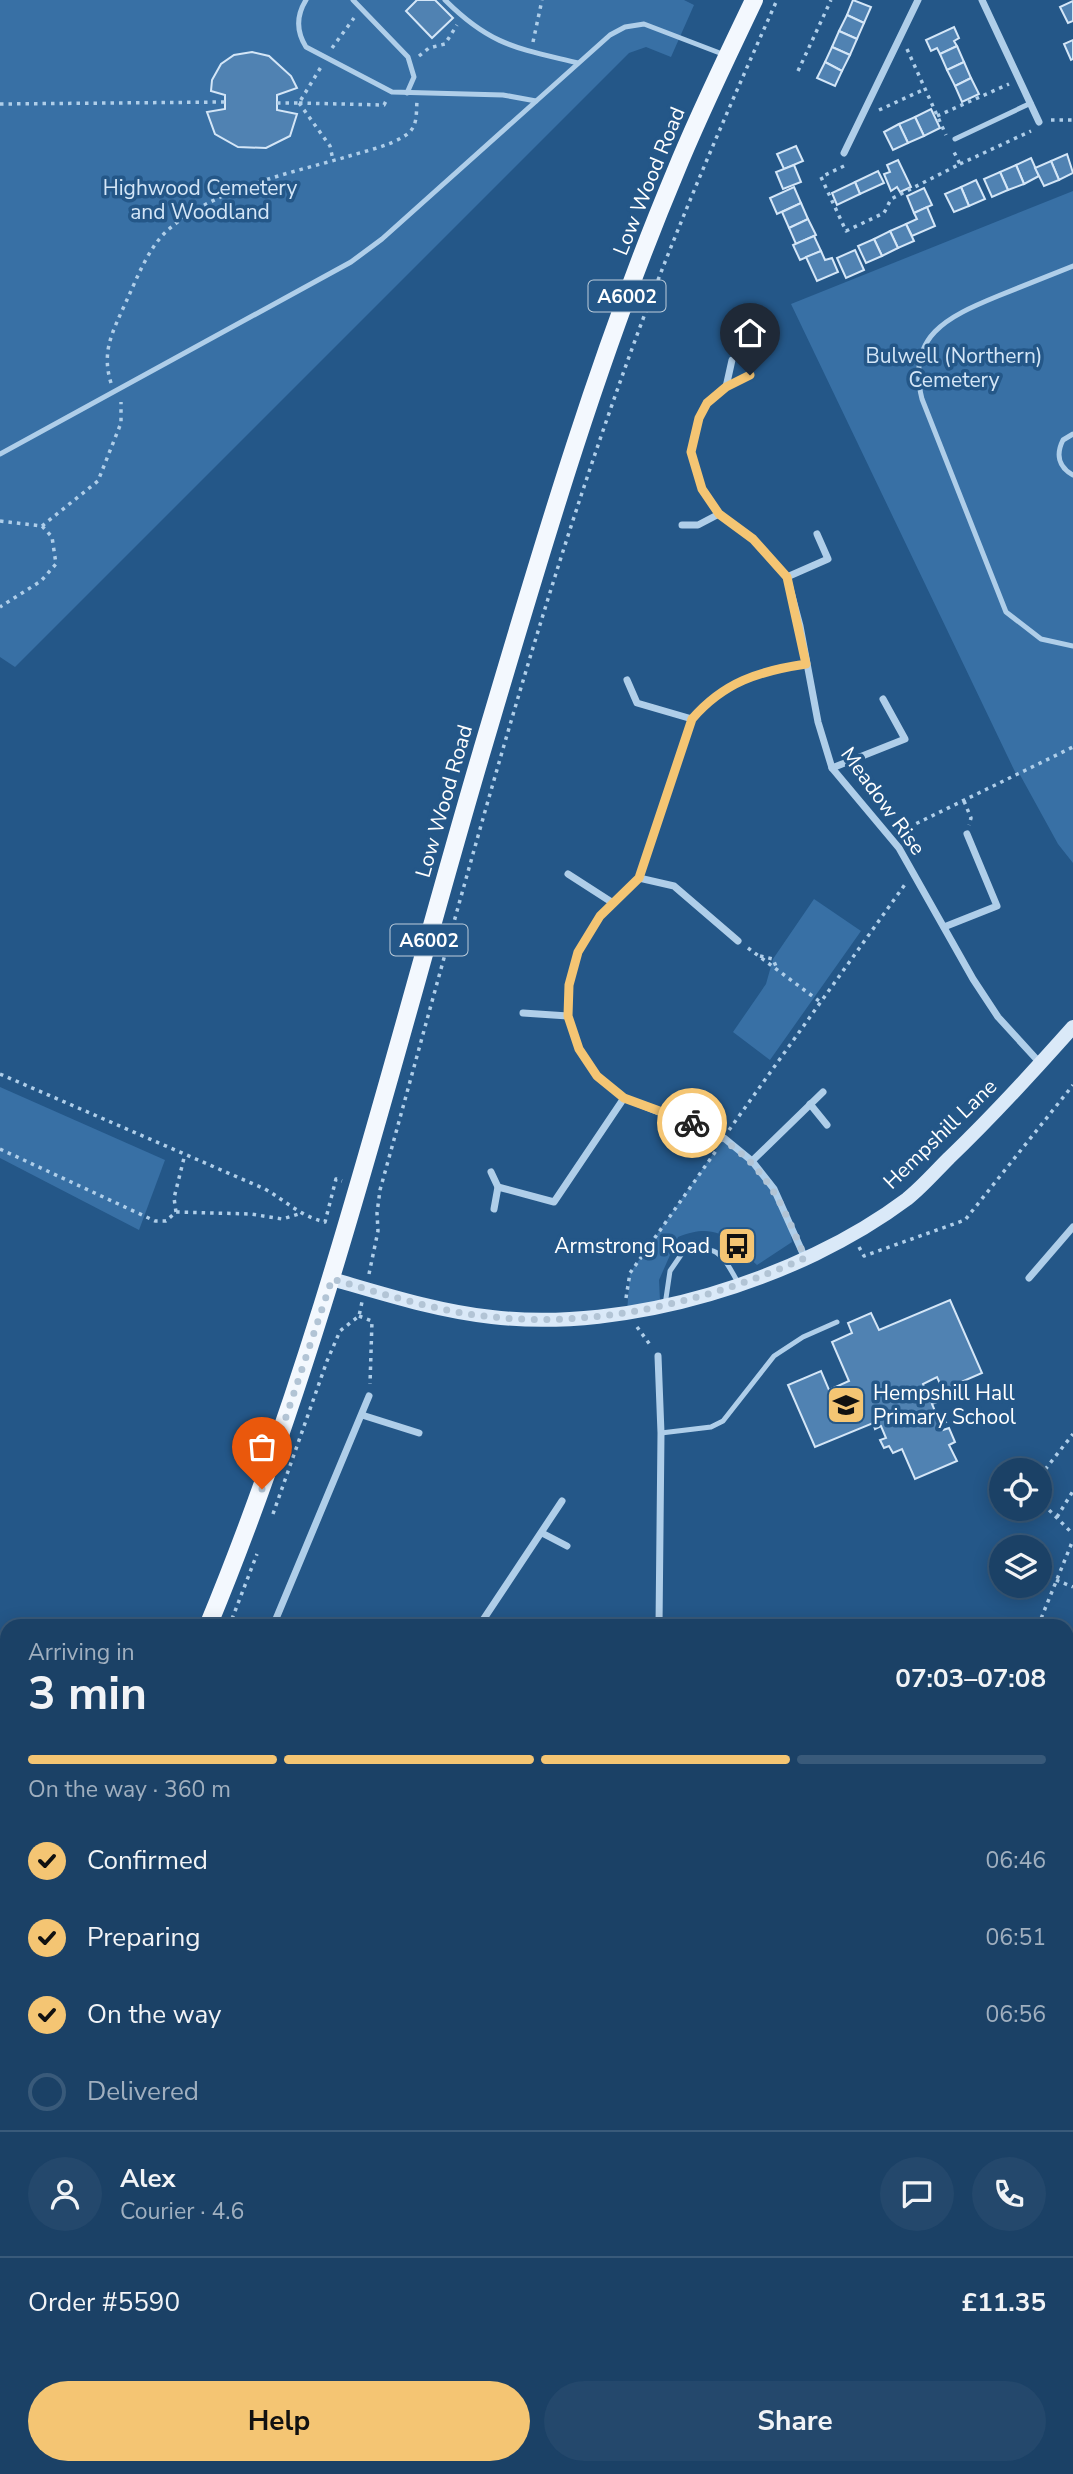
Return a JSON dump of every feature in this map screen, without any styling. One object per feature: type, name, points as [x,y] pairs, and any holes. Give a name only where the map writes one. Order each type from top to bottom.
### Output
[{"type":"main road","name":"Low Wood Road","points":[[211,1619],[254,1515],[332,1279],[481,753],[569,466],[620,315],[665,198],[754,0]]},
{"type":"street","points":[[844,153],[918,0]]},
{"type":"street","points":[[982,0],[1040,122]]},
{"type":"street","points":[[726,387],[732,360]]},
{"type":"street","name":"Meadow Rise","points":[[750,375],[726,387],[703,410],[691,452],[702,489],[719,514],[753,539],[787,577],[825,750],[832,768],[889,836],[914,873],[998,1017],[1041,1063]]},
{"type":"street","points":[[682,525],[698,525],[719,514]]},
{"type":"street","points":[[787,577],[828,559],[817,534]]},
{"type":"street","points":[[805,1258],[774,1189],[752,1161],[724,1138],[624,1098],[597,1076],[579,1049],[568,1016],[569,985],[578,952],[613,903],[639,878],[692,719],[707,701],[734,682],[766,670],[806,664]]},
{"type":"street","points":[[627,680],[637,703],[692,719]]},
{"type":"street","points":[[832,768],[905,739],[883,699]]},
{"type":"street","points":[[944,927],[997,906],[967,834]]},
{"type":"street","points":[[568,874],[613,903]]},
{"type":"street","points":[[639,878],[674,886],[738,941]]},
{"type":"street","points":[[523,1013],[568,1016]]},
{"type":"street","name":"Hempshill Lane","points":[[332,1279],[438,1309],[493,1317],[554,1319],[627,1312],[740,1286],[853,1236],[909,1197],[994,1115],[1073,1027]]},
{"type":"street","points":[[752,1161],[823,1092]]},
{"type":"street","points":[[498,1187],[554,1202],[624,1098]]},
{"type":"street","points":[[810,1104],[827,1125]]},
{"type":"street","points":[[491,1172],[498,1187],[494,1209]]},
{"type":"street","points":[[1029,1278],[1073,1227]]},
{"type":"street","points":[[1065,1237],[1073,1242]]},
{"type":"street","points":[[658,1356],[662,1433],[659,1619]]},
{"type":"street","points":[[277,1619],[369,1396]]},
{"type":"street","points":[[362,1415],[419,1433]]},
{"type":"street","points":[[484,1619],[562,1501]]},
{"type":"street","points":[[542,1533],[567,1546]]},
{"type":"lane","points":[[306,0],[300,10],[298,26],[306,47],[392,92],[503,95],[536,102]]},
{"type":"lane","points":[[353,0],[408,57],[414,77],[407,93]]},
{"type":"lane","points":[[445,0],[462,17],[497,41],[578,63]]},
{"type":"lane","points":[[0,454],[351,262],[382,239],[610,35],[625,27],[644,24],[728,56]]},
{"type":"lane","points":[[955,139],[1031,103]]},
{"type":"lane","points":[[1073,265],[955,313],[924,345],[917,376],[922,399],[1006,612],[1041,639],[1073,646]]},
{"type":"lane","points":[[1073,434],[1063,440],[1058,458],[1062,467],[1073,475]]},
{"type":"lane","points":[[665,1305],[670,1271],[674,1260],[683,1252],[708,1247],[717,1251],[740,1286]]},
{"type":"lane","points":[[662,1433],[711,1427],[723,1421],[774,1356],[796,1341],[837,1322]]},
{"type":"path","points":[[531,51],[542,0]]},
{"type":"path","points":[[269,1524],[327,1361],[340,1331],[359,1316],[378,1231],[380,1190],[528,665],[618,387],[706,159],[777,0]]},
{"type":"path","points":[[798,71],[831,0]]},
{"type":"path","points":[[409,63],[429,48],[445,44],[462,17]]},
{"type":"path","points":[[900,35],[960,164]]},
{"type":"path","points":[[937,116],[1020,79]]},
{"type":"path","points":[[860,119],[925,89]]},
{"type":"path","points":[[333,160],[323,135],[299,103],[384,104],[392,92]]},
{"type":"path","points":[[42,526],[98,481],[121,423],[121,403],[105,364],[110,338],[144,265],[166,231],[186,215],[238,190],[407,135],[416,124],[417,93]]},
{"type":"path","points":[[0,104],[225,102]]},
{"type":"path","points":[[844,153],[845,166],[821,177],[846,231],[884,213],[891,200],[960,164],[1035,130],[1040,122],[1073,120]]},
{"type":"path","points":[[0,521],[42,526],[52,537],[56,564],[41,581],[0,607]]},
{"type":"path","points":[[889,836],[1073,747]]},
{"type":"path","points":[[964,801],[971,818],[967,834]]},
{"type":"path","points":[[658,1356],[627,1312],[630,1273],[819,1002],[914,873]]},
{"type":"path","points":[[738,941],[819,1002]]},
{"type":"path","points":[[0,1074],[265,1189],[283,1199],[299,1214],[325,1222]]},
{"type":"path","points":[[853,1236],[864,1256],[965,1220],[1073,1086]]},
{"type":"path","points":[[0,1149],[155,1221],[166,1221],[176,1212],[251,1214],[282,1219],[299,1214]]},
{"type":"path","points":[[176,1212],[174,1198],[185,1154]]},
{"type":"path","points":[[359,1316],[372,1321],[369,1396]]},
{"type":"path","points":[[1052,1461],[1073,1434]]},
{"type":"path","points":[[1057,1517],[1073,1491]]},
{"type":"path","points":[[1052,1511],[1073,1534]]},
{"type":"path","points":[[1041,1619],[1073,1540]]},
{"type":"path","points":[[232,1619],[259,1550]]},
{"type":"path","points":[[1056,1580],[1073,1587]]},
{"type":"green space","name":"Highwood Cemetery and Woodland","points":[[0,0],[684,0],[694,5],[671,57],[646,47],[629,53],[15,667],[0,657]]},
{"type":"green space","name":"Bulwell (Northern) Cemetery","points":[[1073,191],[1073,863],[1058,844],[1019,773],[1017,776],[791,304]]},
{"type":"green space","points":[[814,899],[861,931],[770,1060],[733,1032],[766,984],[773,959]]},
{"type":"green space","points":[[0,1087],[165,1160],[139,1230],[0,1158]]},
{"type":"green space","points":[[724,1138],[747,1159],[768,1184],[783,1211],[792,1242],[757,1265],[722,1235],[703,1231],[678,1237],[659,1280],[660,1301],[627,1312],[630,1273]]},
{"type":"building","points":[[417,0],[435,0],[453,18],[432,38],[406,11]]},
{"type":"building","points":[[853,0],[871,7],[864,23],[847,15]]},
{"type":"building","points":[[1073,1],[1073,21],[1068,23],[1060,7]]},
{"type":"building","points":[[847,15],[864,23],[857,39],[839,31]]},
{"type":"building","points":[[954,27],[959,38],[954,41],[957,46],[940,54],[937,48],[931,51],[926,40]]},
{"type":"building","points":[[839,31],[857,39],[850,55],[832,47]]},
{"type":"building","points":[[1073,40],[1073,59],[1071,60],[1064,44]]},
{"type":"building","points":[[957,46],[964,62],[947,70],[940,54]]},
{"type":"building","points":[[832,47],[850,55],[842,71],[825,62]]},
{"type":"building","points":[[252,52],[269,56],[291,76],[297,88],[277,95],[277,110],[297,114],[290,136],[266,148],[238,147],[215,134],[207,112],[225,109],[225,95],[211,91],[212,80],[221,64],[234,55]]},
{"type":"building","points":[[825,62],[842,71],[835,86],[817,78]]},
{"type":"building","points":[[964,62],[971,78],[955,86],[947,70]]},
{"type":"building","points":[[971,78],[979,94],[962,102],[955,86]]},
{"type":"building","points":[[931,109],[940,128],[924,136],[915,117]]},
{"type":"building","points":[[915,117],[924,136],[908,143],[899,124]]},
{"type":"building","points":[[899,124],[908,143],[893,150],[884,132]]},
{"type":"building","points":[[796,146],[803,161],[784,169],[777,154]]},
{"type":"building","points":[[1067,154],[1073,173],[1059,180],[1051,161]]},
{"type":"building","points":[[1031,158],[1039,176],[1024,184],[1016,165]]},
{"type":"building","points":[[898,160],[911,187],[900,192],[897,187],[891,191],[884,174],[890,172],[887,165]]},
{"type":"building","points":[[1051,161],[1059,180],[1044,186],[1035,168]]},
{"type":"building","points":[[794,165],[801,182],[783,189],[776,172]]},
{"type":"building","points":[[1016,165],[1024,184],[1008,190],[1000,172]]},
{"type":"building","points":[[878,171],[884,183],[860,194],[855,182]]},
{"type":"building","points":[[1000,172],[1008,190],[992,197],[984,179]]},
{"type":"building","points":[[976,180],[985,199],[969,206],[961,187]]},
{"type":"building","points":[[855,182],[860,194],[837,205],[832,193]]},
{"type":"building","points":[[794,187],[801,203],[777,214],[770,198]]},
{"type":"building","points":[[961,187],[969,206],[954,212],[945,194]]},
{"type":"building","points":[[924,188],[932,205],[914,213],[907,196]]},
{"type":"building","points":[[801,203],[808,219],[789,228],[782,212]]},
{"type":"building","points":[[927,207],[935,226],[912,236],[906,224],[917,219],[914,213]]},
{"type":"building","points":[[808,219],[816,235],[796,244],[789,228]]},
{"type":"building","points":[[906,224],[914,241],[898,248],[890,231]]},
{"type":"building","points":[[890,231],[898,248],[882,256],[874,239]]},
{"type":"building","points":[[814,236],[821,251],[800,260],[793,245]]},
{"type":"building","points":[[874,239],[882,256],[866,263],[858,246]]},
{"type":"building","points":[[855,250],[864,270],[846,278],[837,258]]},
{"type":"building","points":[[821,251],[825,260],[832,258],[838,272],[817,281],[806,257]]},
{"type":"building","points":[[950,1300],[982,1373],[943,1390],[937,1377],[923,1384],[927,1395],[933,1392],[937,1402],[932,1404],[937,1416],[943,1413],[946,1422],[940,1424],[943,1430],[949,1428],[955,1442],[949,1445],[957,1461],[915,1479],[902,1449],[893,1453],[889,1446],[884,1448],[880,1440],[886,1438],[881,1426],[875,1429],[873,1423],[815,1447],[788,1385],[821,1371],[829,1390],[849,1381],[832,1342],[852,1333],[848,1323],[871,1313],[879,1330]]},
{"type":"way so far","points":[[262,1489],[332,1279],[438,1309],[493,1317],[554,1319],[627,1312],[712,1294],[761,1278],[805,1258],[774,1189],[752,1161],[724,1138],[692,1123]]},
{"type":"place","name":"Armstrong Road","points":[[737,1246]]},
{"type":"place","name":"Hempshill Hall Primary School","points":[[846,1405]]},
{"type":"route","points":[[692,1123],[624,1098],[597,1076],[579,1049],[568,1016],[569,985],[578,952],[600,916],[639,878],[692,719],[707,701],[734,682],[766,670],[806,664],[800,626],[787,577],[753,539],[719,514],[702,489],[691,452],[699,418],[707,403],[726,387],[750,375]]}]
